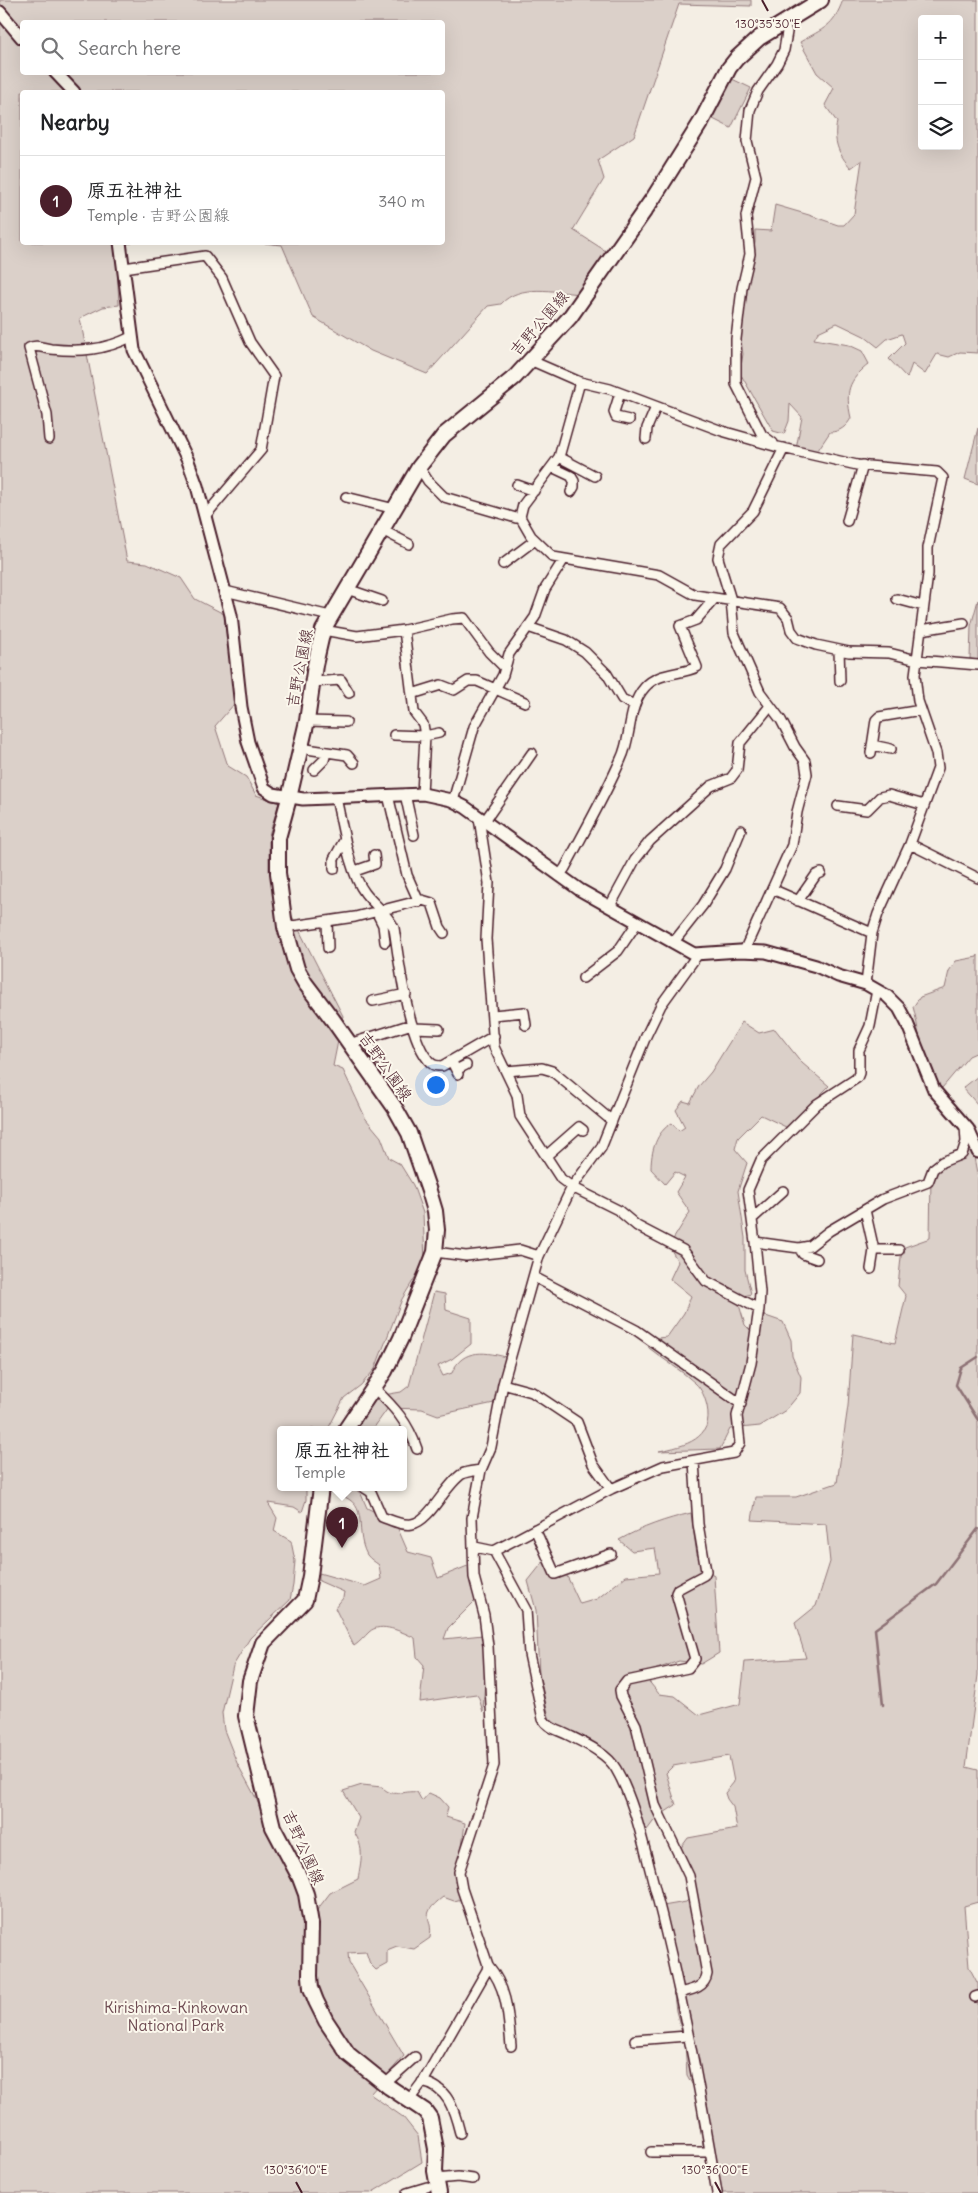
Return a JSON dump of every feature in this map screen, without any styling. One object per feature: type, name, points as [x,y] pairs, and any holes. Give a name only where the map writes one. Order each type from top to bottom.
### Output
[{"type":"main road","name":"吉野公園線","points":[[348,1426],[374,1388],[401,1338],[435,1252],[437,1230],[435,1211],[409,1133],[395,1108],[297,969],[285,927],[277,850],[278,838],[307,721],[312,682],[323,630],[419,467],[444,435],[532,361],[570,317],[654,197],[701,122],[729,68],[746,49],[783,22],[821,0]]},
{"type":"main road","name":"吉野公園線","points":[[321,1491],[305,1600],[264,1643],[250,1681],[246,1716],[273,1827],[300,1878],[306,1894],[311,1924],[311,1988],[316,2001],[339,2043],[362,2067],[425,2111],[430,2118],[436,2149],[432,2187]]},
{"type":"street","points":[[0,12],[20,36]]},
{"type":"street","points":[[781,447],[762,435],[736,384],[736,339],[742,288],[750,254],[746,216],[756,177],[747,140],[750,110],[758,91],[777,64],[784,50],[787,32],[783,22]]},
{"type":"street","points":[[58,75],[72,90]]},
{"type":"street","points":[[120,245],[131,337],[139,362],[188,461],[205,516],[225,591],[234,634],[241,707],[252,757],[264,788],[273,794],[289,798],[422,794],[454,801],[580,890],[694,954],[744,951],[766,952],[816,966],[838,976],[866,984],[887,996],[899,1008],[915,1041],[934,1090],[965,1126],[975,1142],[978,1152]]},
{"type":"street","points":[[124,268],[205,256],[222,278],[250,342],[274,376],[261,450],[205,516]]},
{"type":"street","points":[[50,439],[29,348],[34,346],[51,349],[96,350],[107,348],[131,337]]},
{"type":"street","points":[[532,361],[580,382],[620,393],[722,431],[781,447],[863,465],[937,472],[944,478],[928,548],[924,606],[915,675],[918,701],[936,753],[938,768],[910,844],[878,914],[872,933],[866,984]]},
{"type":"street","points":[[580,382],[559,457],[523,505],[521,518],[523,525],[552,557],[659,575],[694,594],[780,608],[788,618],[791,630],[797,638],[816,645],[839,650],[889,653],[917,660],[978,665]]},
{"type":"street","points":[[620,393],[614,412],[616,417],[629,420]]},
{"type":"street","points":[[646,439],[647,428],[656,407]]},
{"type":"street","points":[[744,951],[792,845],[797,812],[807,774],[805,761],[760,692],[734,633],[731,600],[718,558],[721,544],[753,511],[781,447]]},
{"type":"street","points":[[559,457],[595,476]]},
{"type":"street","points":[[847,521],[863,465]]},
{"type":"street","points":[[419,467],[428,481],[444,497],[521,518]]},
{"type":"street","points":[[552,467],[571,476],[574,481],[574,487],[571,492]]},
{"type":"street","points":[[517,485],[534,491]]},
{"type":"street","points":[[346,497],[395,509]]},
{"type":"street","points":[[382,530],[409,544]]},
{"type":"street","points":[[503,564],[535,540]]},
{"type":"street","points":[[454,801],[474,727],[495,689],[509,654],[534,617],[545,589],[564,559]]},
{"type":"street","points":[[347,589],[382,601]]},
{"type":"street","points":[[225,591],[330,616]]},
{"type":"street","points":[[559,876],[565,868],[622,757],[634,705],[644,688],[653,680],[686,672],[697,667],[680,626],[696,620],[715,598]]},
{"type":"street","points":[[896,599],[924,606]]},
{"type":"street","points":[[323,630],[357,636],[404,630],[452,618],[464,618],[489,652],[505,668]]},
{"type":"street","points":[[921,630],[964,623]]},
{"type":"street","points":[[528,626],[566,640],[585,652],[607,674],[622,699],[634,705]]},
{"type":"street","points":[[404,630],[414,712],[423,724],[425,736],[422,794]]},
{"type":"street","points":[[839,650],[840,681]]},
{"type":"street","points":[[312,682],[340,680],[349,693]]},
{"type":"street","points":[[412,694],[442,685],[454,690],[468,681],[477,681],[525,702]]},
{"type":"street","points":[[610,906],[635,860],[650,841],[711,786],[732,778],[738,770],[740,743],[770,706]]},
{"type":"street","points":[[891,749],[871,749],[876,720],[879,717],[921,710]]},
{"type":"street","points":[[307,721],[346,722]]},
{"type":"street","points":[[394,735],[425,736],[439,734]]},
{"type":"street","points":[[300,748],[347,755],[352,760],[357,750]]},
{"type":"street","points":[[532,752],[482,820],[489,882],[486,939],[494,1047],[517,1095],[520,1116],[561,1179],[572,1187],[618,1210],[637,1226],[683,1250],[706,1281],[759,1310]]},
{"type":"street","points":[[314,770],[324,760],[326,753]]},
{"type":"street","points":[[405,794],[414,835]]},
{"type":"street","points":[[388,795],[408,875],[419,902]]},
{"type":"street","points":[[838,806],[867,810],[880,797],[889,795],[924,804]]},
{"type":"street","points":[[336,798],[345,839],[364,892],[380,912],[389,918],[394,928],[413,1026],[425,1056],[433,1065],[455,1069],[466,1065]]},
{"type":"street","points":[[673,943],[703,905],[725,869],[741,830]]},
{"type":"street","points":[[334,869],[334,859],[345,839]]},
{"type":"street","points":[[910,844],[978,878]]},
{"type":"street","points":[[355,871],[375,864],[374,855]]},
{"type":"street","points":[[798,901],[816,875],[821,873]]},
{"type":"street","points":[[772,889],[872,933]]},
{"type":"street","points":[[285,927],[380,912],[419,902],[432,903],[440,927],[444,932]]},
{"type":"street","points":[[380,912],[385,942]]},
{"type":"street","points":[[327,921],[328,948]]},
{"type":"street","points":[[583,978],[618,951],[637,923]]},
{"type":"street","points":[[511,2046],[506,1995],[497,1975],[488,1966],[462,1889],[459,1872],[494,1765],[488,1646],[484,1615],[474,1577],[475,1547],[472,1518],[481,1470],[491,1447],[503,1384],[539,1256],[572,1187],[601,1148],[646,1036],[661,1005],[698,954]]},
{"type":"street","points":[[475,1547],[494,1551],[611,1489],[663,1466],[734,1452],[740,1443],[737,1416],[751,1363],[760,1292],[748,1190],[761,1160],[817,1104],[857,1078],[859,1073],[858,1050],[870,1026],[877,990]]},
{"type":"street","points":[[373,1002],[406,994]]},
{"type":"street","points":[[493,1015],[524,1012],[526,1025]]},
{"type":"street","points":[[349,1044],[413,1026],[439,1029]]},
{"type":"street","points":[[455,1069],[494,1036]]},
{"type":"street","points":[[366,1040],[379,1060]]},
{"type":"street","points":[[506,1071],[542,1068],[552,1071],[612,1121]]},
{"type":"street","points":[[755,1242],[799,1248],[810,1246],[883,1198],[928,1182],[934,1169],[942,1162],[962,1154],[966,1142],[965,1126]]},
{"type":"street","points":[[546,1156],[578,1127],[583,1130]]},
{"type":"street","points":[[752,1219],[782,1191]]},
{"type":"street","points":[[865,1210],[874,1250],[871,1270]]},
{"type":"street","points":[[799,1248],[803,1254],[817,1259]]},
{"type":"street","points":[[435,1252],[466,1256],[520,1250],[539,1256]]},
{"type":"street","points":[[874,1250],[899,1250]]},
{"type":"street","points":[[534,1277],[636,1330],[741,1404]]},
{"type":"street","points":[[503,1384],[532,1392],[577,1422],[594,1464],[611,1489]]},
{"type":"street","points":[[374,1388],[399,1413],[407,1426]]},
{"type":"street","points":[[407,1427],[417,1449]]},
{"type":"street","points":[[679,1993],[699,1987],[706,1980],[707,1974],[689,1876],[655,1805],[636,1726],[621,1696],[620,1690],[627,1681],[688,1668],[695,1659],[676,1593],[678,1588],[704,1575],[706,1570],[698,1524],[694,1460]]},
{"type":"street","points":[[369,1491],[382,1517],[406,1524],[414,1524],[425,1516],[450,1484],[463,1473],[481,1470]]},
{"type":"street","points":[[535,1529],[555,1574],[611,1554]]},
{"type":"street","points":[[494,1551],[526,1610],[529,1654],[542,1719],[546,1725],[568,1735],[610,1760],[625,1789],[662,1914],[703,2105],[717,2193]]},
{"type":"street","points":[[409,2100],[422,2082],[488,1966]]},
{"type":"street","points":[[635,2040],[687,2036]]},
{"type":"street","points":[[385,2084],[415,2057]]},
{"type":"street","points":[[422,2082],[436,2085],[441,2090],[455,2111],[460,2133]]},
{"type":"street","points":[[651,2152],[710,2152]]},
{"type":"street","points":[[407,2193],[432,2187],[458,2177],[473,2179]]},
{"type":"green space","name":"Kirishima-Kinkowan National Park","points":[[0,0],[751,0],[751,6],[679,4],[634,136],[598,160],[604,179],[573,230],[609,253],[580,294],[538,290],[527,291],[509,297],[501,304],[488,306],[427,374],[371,351],[313,317],[282,245],[445,245],[445,90],[20,90],[20,245],[116,245],[119,305],[103,307],[80,318],[127,561],[147,563],[181,578],[195,599],[224,614],[235,703],[215,726],[228,766],[246,777],[256,795],[279,803],[269,835],[269,871],[343,1016],[333,1066],[343,1070],[366,1119],[381,1137],[389,1158],[400,1164],[413,1185],[423,1213],[425,1261],[402,1299],[375,1369],[361,1385],[344,1398],[330,1426],[277,1426],[277,1491],[306,1491],[306,1500],[302,1512],[294,1507],[268,1503],[277,1518],[274,1531],[291,1541],[295,1561],[293,1585],[290,1600],[250,1638],[233,1666],[222,1713],[224,1730],[237,1763],[256,1798],[270,1832],[317,1910],[330,1893],[358,1879],[361,1849],[354,1832],[359,1818],[343,1791],[362,1785],[382,1787],[390,1793],[417,1792],[422,1801],[429,1793],[440,1798],[448,1807],[446,1817],[465,1823],[459,1869],[462,1899],[454,1901],[443,1897],[435,1904],[428,1917],[431,1931],[430,1938],[414,1949],[397,1946],[387,1950],[387,1964],[376,1970],[370,1964],[366,1952],[348,1953],[349,1963],[404,2056],[370,2094],[403,2117],[418,2136],[422,2162],[371,2193],[0,2193]]},
{"type":"green space","points":[[843,0],[978,0],[978,353],[960,352],[949,357],[937,354],[925,374],[912,364],[907,378],[889,359],[905,343],[902,334],[887,339],[878,347],[864,336],[837,323],[818,332],[814,339],[849,345],[862,351],[869,364],[856,376],[850,387],[848,401],[851,418],[840,430],[830,432],[816,453],[796,449],[802,417],[790,404],[789,421],[784,434],[773,431],[740,373],[743,354],[739,327],[755,242],[755,230],[771,231],[775,205],[838,225],[844,225],[854,214],[862,160],[851,168],[843,158],[836,141],[837,122],[825,105],[834,88],[817,73],[800,42],[822,30],[835,16]]},
{"type":"green space","points":[[730,78],[751,88],[731,128],[711,118]]},
{"type":"green space","points":[[978,428],[978,484],[965,479]]},
{"type":"green space","points":[[978,600],[978,660],[970,659],[971,626]]},
{"type":"green space","points":[[978,955],[978,1052],[969,1056],[942,1088],[928,1070],[924,1060],[913,1007],[920,997],[945,988],[949,971],[956,961],[977,957]]},
{"type":"green space","points":[[742,1022],[759,1033],[775,1029],[802,1063],[829,1086],[788,1128],[761,1115],[738,1138],[735,1149],[747,1163],[738,1191],[745,1238],[745,1270],[751,1294],[737,1298],[745,1325],[752,1332],[763,1315],[783,1322],[791,1340],[792,1356],[801,1377],[800,1393],[786,1410],[760,1426],[730,1429],[720,1449],[659,1451],[695,1439],[702,1433],[708,1417],[707,1406],[700,1388],[649,1348],[647,1339],[667,1337],[684,1313],[691,1296],[670,1279],[678,1262],[669,1246],[690,1212],[676,1192],[685,1177],[675,1172],[665,1184],[651,1169],[652,1155],[662,1131],[672,1123],[679,1131],[685,1127],[676,1110],[683,1101],[690,1103],[699,1086],[711,1072]]},
{"type":"green space","points":[[978,1076],[978,1105],[963,1088]]},
{"type":"green space","points":[[969,1143],[972,1147],[978,1178],[978,1675],[966,1767],[978,1770],[978,1902],[964,1906],[969,1967],[978,1984],[978,2193],[712,2193],[698,2117],[698,2095],[687,2075],[685,2043],[676,2011],[663,1906],[686,1902],[691,1897],[685,1884],[692,1877],[680,1849],[688,1838],[737,1829],[733,1807],[725,1793],[734,1782],[729,1756],[673,1766],[666,1773],[676,1805],[656,1818],[647,1830],[634,1822],[622,1786],[609,1762],[567,1738],[550,1721],[539,1674],[536,1610],[528,1581],[544,1561],[554,1579],[566,1574],[580,1604],[597,1599],[626,1576],[659,1573],[655,1548],[632,1551],[619,1540],[654,1524],[691,1513],[697,1555],[714,1576],[719,1653],[701,1664],[679,1661],[643,1674],[659,1694],[675,1696],[699,1715],[740,1704],[745,1662],[806,1658],[795,1623],[816,1606],[830,1562],[826,1524],[752,1520],[756,1497],[796,1497],[837,1483],[848,1406],[853,1334],[895,1343],[906,1296],[898,1286],[902,1248],[930,1238],[931,1177],[938,1167]]},
{"type":"green space","points":[[434,1292],[445,1294],[446,1310],[471,1318],[471,1344],[452,1359],[438,1366],[443,1376],[452,1373],[456,1365],[469,1355],[484,1353],[509,1358],[494,1403],[438,1415],[422,1409],[388,1408],[375,1426],[352,1426],[372,1397],[401,1392],[409,1386]]},
{"type":"green space","points":[[331,1491],[358,1491],[361,1494],[367,1508],[395,1522],[408,1552],[431,1558],[438,1578],[470,1565],[475,1601],[448,1628],[444,1639],[483,1635],[485,1679],[483,1712],[476,1694],[420,1702],[424,1665],[417,1657],[415,1638],[392,1629],[379,1627],[369,1632],[354,1646],[335,1608],[343,1598],[344,1592],[319,1581],[319,1573],[365,1586],[381,1579],[379,1565],[367,1555],[361,1535],[360,1516],[353,1502],[331,1493]]},
{"type":"waterway","points":[[978,1357],[961,1368],[956,1385],[978,1420]]},
{"type":"waterway","points":[[883,1705],[875,1629],[936,1584],[978,1529]]},
{"type":"place","name":"原五社神社","points":[[342,1548]]}]
